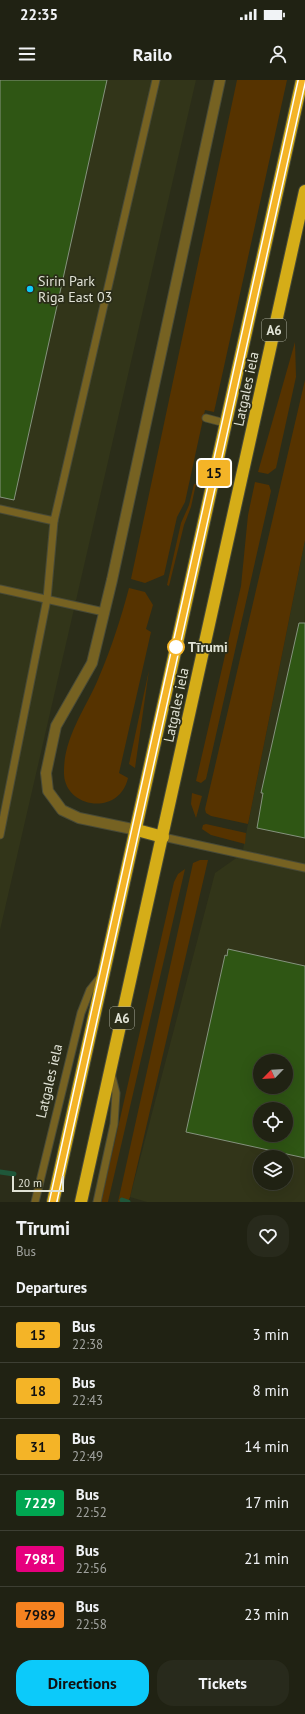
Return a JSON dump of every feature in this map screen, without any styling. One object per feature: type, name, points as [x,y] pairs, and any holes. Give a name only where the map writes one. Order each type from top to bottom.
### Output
[{"type":"highway","name":"Latgales iela","points":[[53,1202],[137,830],[225,423],[302,80]]},
{"type":"highway","name":"Latgales iela","points":[[81,1202],[305,191]]},
{"type":"highway","points":[[137,830],[163,837]]},
{"type":"street","points":[[137,830],[79,818],[62,810],[48,791],[46,773],[56,726],[92,663],[220,80]]},
{"type":"lane","points":[[0,835],[47,599],[54,521],[156,80]]},
{"type":"lane","points":[[206,418],[225,423]]},
{"type":"lane","points":[[0,509],[54,521]]},
{"type":"lane","points":[[0,589],[104,612]]},
{"type":"lane","points":[[163,837],[305,868]]},
{"type":"lane","name":"Latgales iela","points":[[35,1202],[81,1013],[90,990],[104,972]]},
{"type":"lane","points":[[97,1202],[114,1124],[116,1093],[111,1069]]},
{"type":"shaded area","points":[[0,80],[196,80],[0,930]]},
{"type":"shaded area","points":[[237,80],[287,80],[214,412],[205,410],[185,502],[177,517],[164,575],[145,583],[131,579]]},
{"type":"shaded area","points":[[295,342],[296,377],[276,468],[268,474],[258,472]]},
{"type":"shaded area","points":[[305,380],[305,540],[248,824],[211,816],[206,813],[205,809]]},
{"type":"shaded area","points":[[255,482],[269,485],[271,491],[206,779],[201,783],[196,781],[241,586],[248,515]]},
{"type":"shaded area","points":[[194,484],[196,484],[191,507],[184,525],[169,586],[167,585],[181,523],[189,505]]},
{"type":"shaded area","points":[[305,540],[305,1202],[147,1202],[130,1197],[215,873],[242,854]]},
{"type":"shaded area","points":[[129,588],[145,592],[153,605],[146,629],[151,632],[119,773],[128,778],[123,790],[114,799],[104,803],[93,803],[82,800],[73,794],[67,786],[64,774],[67,748],[71,735],[94,689],[108,656]]},
{"type":"shaded area","points":[[149,670],[135,768],[129,764]]},
{"type":"shaded area","points":[[192,793],[202,796],[196,818],[191,804]]},
{"type":"shaded area","points":[[206,824],[246,833],[245,844],[211,835],[202,829],[203,825]]},
{"type":"shaded area","points":[[200,860],[208,860],[130,1197],[128,1202],[118,1202],[193,863]]},
{"type":"shaded area","points":[[185,869],[108,1202],[101,1202],[174,882],[178,874]]},
{"type":"building","name":"Sirin Park Riga East 03","points":[[0,80],[107,80],[14,500],[0,497]]},
{"type":"building","points":[[299,623],[305,623],[305,838],[257,828],[263,793],[261,793]]},
{"type":"building","points":[[228,949],[305,966],[305,1158],[293,1155],[293,1150],[268,1150],[186,1132],[225,955],[227,956]]},
{"type":"waterway","points":[[0,1172],[14,1174]]},
{"type":"waterway","points":[[122,1200],[128,1202]]},
{"type":"bus line","name":"15","points":[[53,1202],[137,830],[225,423],[302,80]]},
{"type":"place","name":"Sirin Park Riga East 03","points":[[30,289]]},
{"type":"place","name":"Tīrumi","points":[[176,647]]}]
